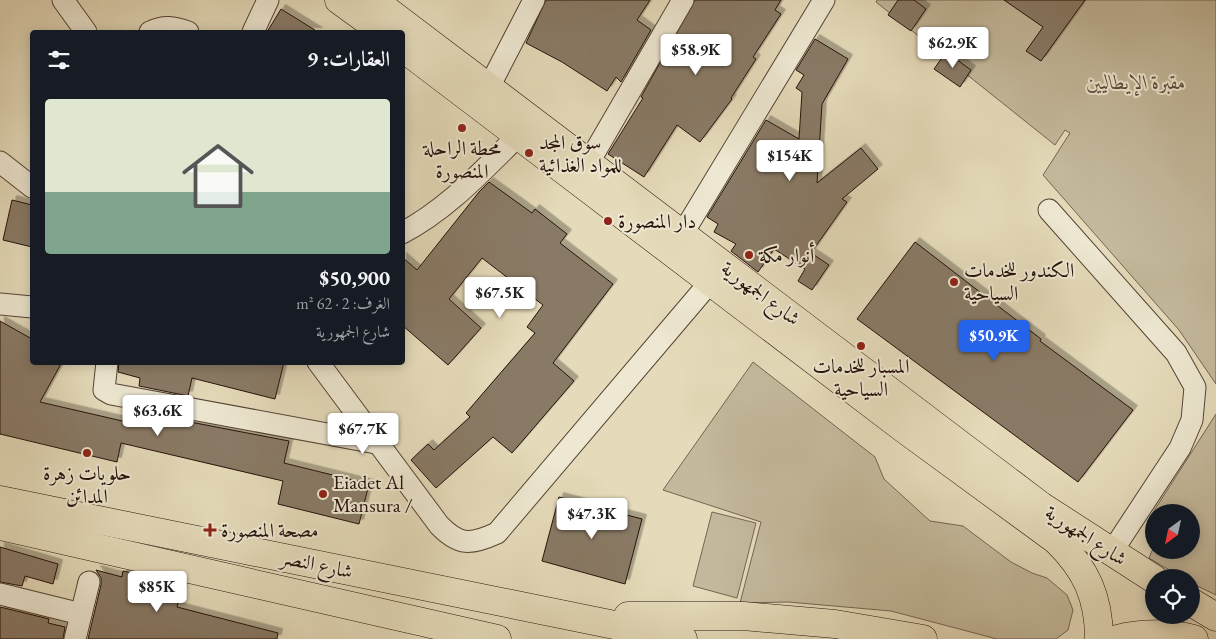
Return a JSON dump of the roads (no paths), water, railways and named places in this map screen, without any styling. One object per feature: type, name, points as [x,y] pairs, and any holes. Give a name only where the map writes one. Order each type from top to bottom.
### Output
[{"type":"main road","points":[[339,0],[380,30]]},
{"type":"main road","name":"شارع الجمهورية","points":[[374,0],[1041,506],[1145,574]]},
{"type":"main road","name":"شارع الجمهورية","points":[[405,49],[903,428],[1056,540],[1074,558],[1090,586],[1099,615],[1099,639]]},
{"type":"main road","name":"شارع النصر","points":[[0,500],[683,639]]},
{"type":"main road","name":"شارع النصر","points":[[0,526],[498,639]]},
{"type":"main road","points":[[1200,607],[1216,617]]},
{"type":"main road","points":[[574,617],[743,616],[835,624],[923,639]]},
{"type":"main road","points":[[1117,639],[1144,634],[1175,635],[1194,639]]},
{"type":"street","points":[[63,0],[85,30]]},
{"type":"street","points":[[254,30],[268,0]]},
{"type":"street","points":[[489,87],[534,0]]},
{"type":"street","points":[[589,162],[683,0]]},
{"type":"street","points":[[683,233],[824,0]]},
{"type":"street","points":[[154,30],[174,27],[182,30]]},
{"type":"street","points":[[405,232],[424,222],[452,199],[520,135]]},
{"type":"street","points":[[0,162],[30,185]]},
{"type":"street","points":[[1049,210],[1176,353],[1195,387],[1192,420],[1180,448],[1111,553]]},
{"type":"street","points":[[320,365],[376,442],[450,537],[464,542],[480,541],[497,533],[711,281]]},
{"type":"street","points":[[0,304],[30,307]]},
{"type":"street","points":[[106,365],[104,390],[111,394],[376,442]]},
{"type":"street","points":[[75,639],[89,582]]},
{"type":"street","points":[[0,594],[81,614]]},
{"type":"place","name":"محطة الراحلة المنصورة","points":[[462,128]]},
{"type":"place","name":"سوق المجد للمواد الغذائية","points":[[529,153]]},
{"type":"place","name":"دار المنصورة","points":[[608,221]]},
{"type":"place","name":"أنوار مكة","points":[[749,255]]},
{"type":"place","name":"الكندور للخدمات السياحية","points":[[954,282]]},
{"type":"place","name":"المسبار للخدمات السياحية","points":[[861,346]]},
{"type":"place","name":"حلويات زهرة المدائن","points":[[87,453]]},
{"type":"place","name":"Eiadet Al Mansura /","points":[[323,494]]},
{"type":"place","name":"مصحة المنصورة","points":[[210,530]]},
{"type":"park label","name":"مقبرة الإيطاليين","points":[[1136,82]]}]
